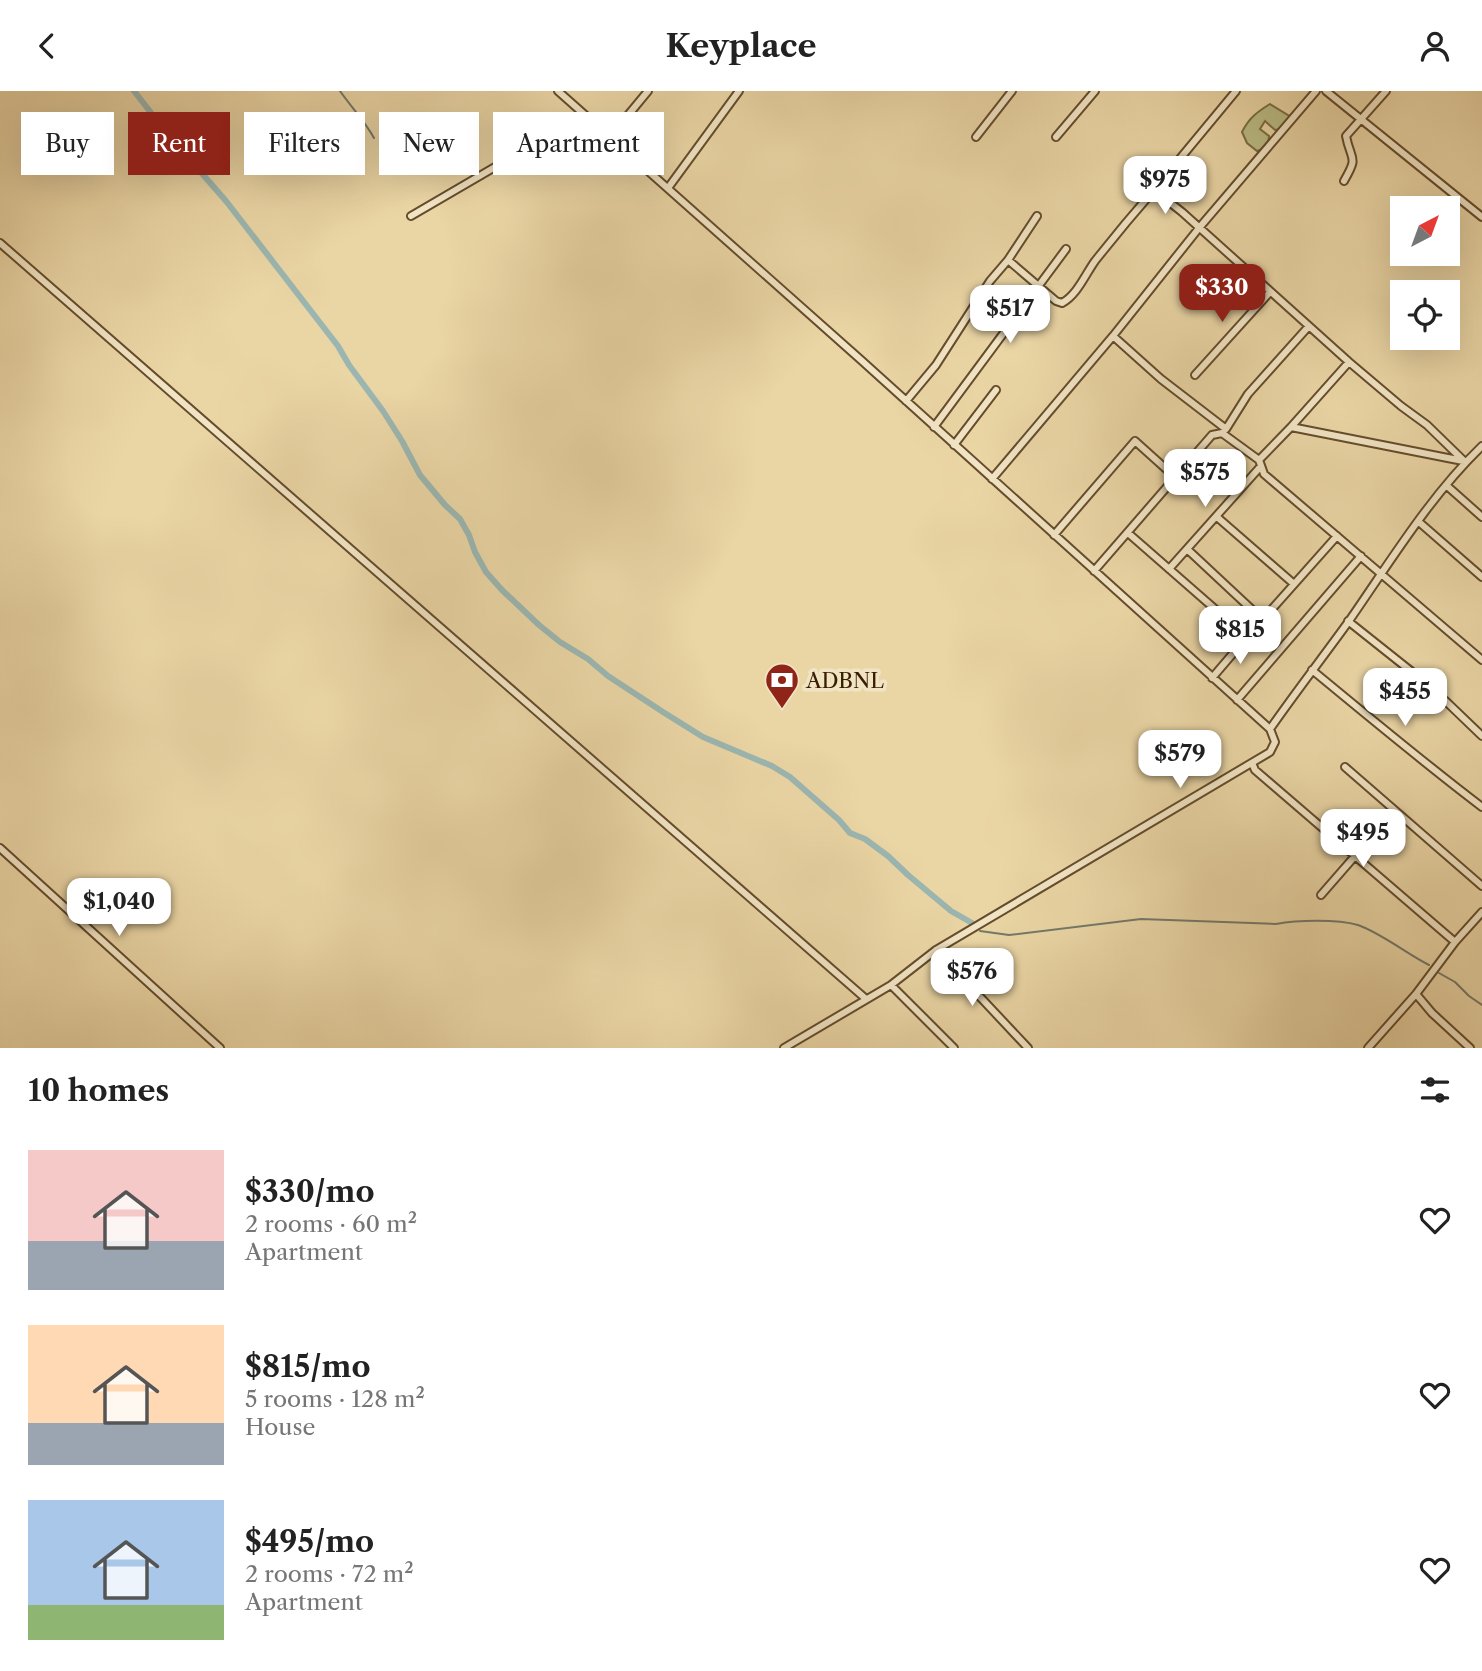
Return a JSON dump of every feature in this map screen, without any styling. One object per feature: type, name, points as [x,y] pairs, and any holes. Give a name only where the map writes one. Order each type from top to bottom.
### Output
[{"type":"street","points":[[558,91],[582,112]]},
{"type":"street","points":[[631,112],[648,91]]},
{"type":"street","points":[[668,188],[739,91]]},
{"type":"street","points":[[976,137],[1012,91]]},
{"type":"street","points":[[1056,137],[1095,91]]},
{"type":"street","points":[[1008,260],[1056,300],[1062,303],[1069,300],[1109,244],[1236,91]]},
{"type":"street","points":[[992,479],[1199,228],[1317,91]]},
{"type":"street","points":[[1326,91],[1482,217]]},
{"type":"street","points":[[1344,181],[1354,163],[1346,136],[1386,91]]},
{"type":"street","points":[[411,216],[493,168]]},
{"type":"street","points":[[653,175],[1270,729],[1275,742],[1270,752],[936,950],[891,985],[784,1048]]},
{"type":"street","points":[[1154,190],[1349,362],[1427,425],[1465,462]]},
{"type":"street","points":[[1475,211],[1481,204]]},
{"type":"street","points":[[906,401],[936,365],[990,281],[1008,260],[1037,216]]},
{"type":"street","points":[[0,243],[866,999]]},
{"type":"street","points":[[934,427],[1066,249]]},
{"type":"street","points":[[1195,375],[1269,292]]},
{"type":"street","points":[[1094,571],[1212,435],[1224,431],[1248,394],[1309,326]]},
{"type":"street","points":[[1112,336],[1260,463],[1264,474],[1482,660]]},
{"type":"street","points":[[1169,569],[1349,362]]},
{"type":"street","points":[[954,445],[996,390]]},
{"type":"street","points":[[1291,427],[1465,462]]},
{"type":"street","points":[[1054,535],[1135,441],[1175,477]]},
{"type":"street","points":[[1270,729],[1446,485],[1482,446]]},
{"type":"street","points":[[1475,453],[1482,459]]},
{"type":"street","points":[[1446,485],[1482,517]]},
{"type":"street","points":[[1216,517],[1294,584]]},
{"type":"street","points":[[1419,522],[1482,577]]},
{"type":"street","points":[[1128,533],[1247,637]]},
{"type":"street","points":[[1212,678],[1337,536]]},
{"type":"street","points":[[1187,549],[1263,620]]},
{"type":"street","points":[[1237,700],[1361,556]]},
{"type":"street","points":[[1348,621],[1431,687],[1482,736]]},
{"type":"street","points":[[1312,670],[1421,761],[1482,807]]},
{"type":"street","points":[[1252,763],[1255,770],[1455,942]]},
{"type":"street","points":[[1345,767],[1482,885]]},
{"type":"street","points":[[1321,895],[1382,825]]},
{"type":"street","points":[[0,848],[220,1048]]},
{"type":"street","points":[[1373,1046],[1482,912]]},
{"type":"street","points":[[936,950],[1028,1048]]},
{"type":"street","points":[[891,985],[954,1048]]},
{"type":"street","points":[[1416,994],[1432,1013],[1470,1048]]},
{"type":"green space","points":[[1270,104],[1291,117],[1281,129],[1275,130],[1265,121],[1260,129],[1269,136],[1268,147],[1257,151],[1247,143],[1242,132],[1254,116]]},
{"type":"waterway","points":[[134,91],[226,201],[338,346],[383,411],[420,475],[460,519],[486,572],[502,590],[560,642],[663,712],[703,737],[772,766],[790,777],[850,833],[865,839],[951,911],[972,923]]},
{"type":"waterway","points":[[340,91],[374,138]]},
{"type":"waterway","points":[[980,931],[1009,935],[1141,919],[1276,924],[1339,922],[1367,929],[1429,965]]},
{"type":"waterway","points":[[1439,973],[1455,982],[1482,1005]]},
{"type":"place","name":"ADBNL","points":[[782,710]]}]
